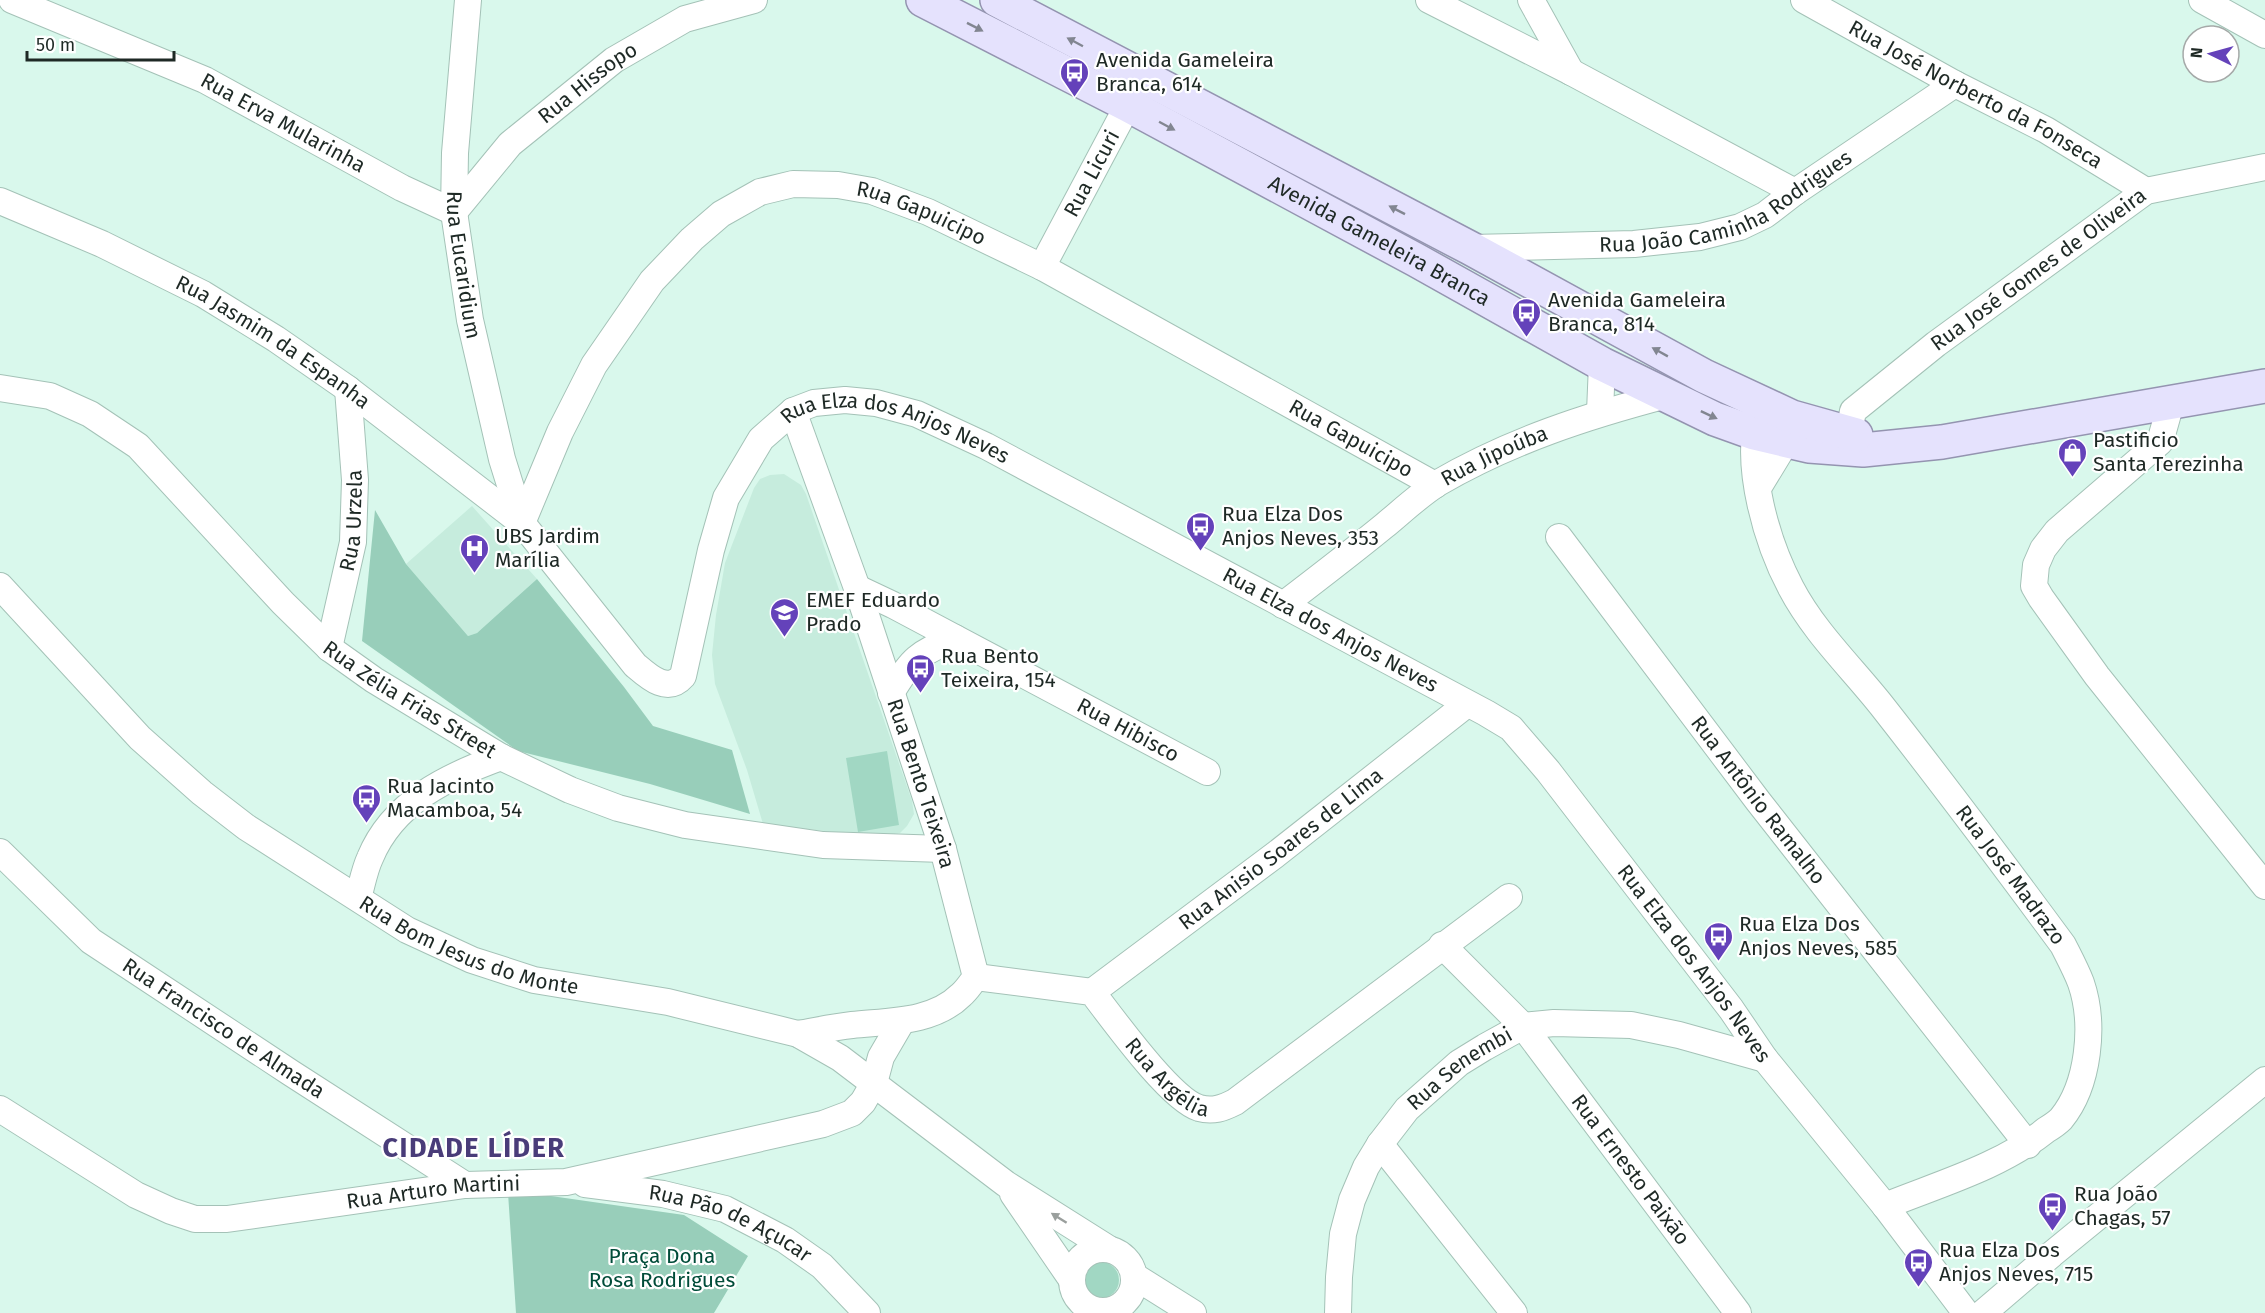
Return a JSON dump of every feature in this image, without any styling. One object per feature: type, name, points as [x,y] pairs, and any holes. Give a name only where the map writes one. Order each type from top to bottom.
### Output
[{"type":"main road","name":"Avenida Gameleira Branca","points":[[923,0],[1134,91],[1434,229],[1704,376],[1757,418],[1795,431],[1809,446],[1847,441],[1890,446],[1942,442],[2170,403]]},
{"type":"main road","name":"Avenida Gameleira Branca","points":[[997,0],[1134,91],[1416,260],[1602,364],[1715,419],[1757,418]]},
{"type":"main road","points":[[1416,260],[1434,229]]},
{"type":"main road","points":[[2170,403],[2265,386]]},
{"type":"street","name":"Rua Erva Mularinha","points":[[12,0],[205,80],[402,188],[454,212]]},
{"type":"street","name":"Rua Hissopo","points":[[454,212],[510,144],[614,60],[686,20],[754,0]]},
{"type":"street","points":[[1429,0],[1571,72],[1795,192]]},
{"type":"street","points":[[1532,0],[1571,72]]},
{"type":"street","name":"Rua José Norberto da Fonseca","points":[[1804,0],[1955,84],[2046,130],[2146,191]]},
{"type":"street","points":[[2202,0],[2265,34]]},
{"type":"street","name":"Rua Eucaridium","points":[[460,4],[454,212],[470,321],[502,459],[522,524]]},
{"type":"street","name":"Rua João Caminha Rodrigues","points":[[1470,248],[1634,244],[1700,237],[1740,227],[1765,215],[1795,192],[1955,84]]},
{"type":"street","name":"Rua Licuri","points":[[1042,267],[1134,91]]},
{"type":"street","name":"Rua José Gomes de Oliveira","points":[[1847,441],[1853,411],[1906,367],[2146,191],[2265,167]]},
{"type":"street","name":"Rua Gapuicipo","points":[[522,524],[560,432],[594,365],[652,281],[721,214],[760,192],[793,184],[838,185],[872,191],[928,212],[1042,267],[1435,485]]},
{"type":"street","name":"Rua Jasmim da Espanha","points":[[0,201],[102,244],[202,294],[276,339],[348,389],[522,524]]},
{"type":"street","points":[[1600,412],[1602,364]]},
{"type":"street","name":"Rua Zélia Frias Street","points":[[0,388],[50,396],[90,414],[138,446],[283,603],[329,648],[374,680],[501,757],[579,794],[618,808],[685,825],[823,845],[943,849]]},
{"type":"street","name":"Rua Urzela","points":[[329,648],[353,542],[355,480],[348,389]]},
{"type":"street","name":"Rua Jipoúba","points":[[1283,605],[1435,485],[1532,436],[1600,412],[1667,395]]},
{"type":"street","name":"Rua Elza dos Anjos Neves","points":[[522,524],[635,665],[655,682],[670,684],[678,682],[687,665],[711,550],[726,498],[761,439],[793,411],[814,404],[845,400],[876,403],[917,414],[986,447],[1511,728],[1548,771],[1731,1009],[1765,1059],[1885,1206],[1966,1313]]},
{"type":"street","points":[[2170,403],[2160,442],[2057,531],[2043,549],[2036,565],[2034,586],[2097,676],[2265,886]]},
{"type":"street","name":"Rua Bento Teixeira","points":[[793,411],[857,588],[943,849],[976,977]]},
{"type":"street","name":"Rua José Madrazo","points":[[1757,418],[1755,470],[1758,488],[1773,543],[1791,588],[1812,621],[1889,715],[2063,945],[2081,983],[2088,1017],[2085,1059],[2077,1092],[2060,1119],[2028,1145],[1976,1170],[1885,1206]]},
{"type":"street","points":[[1758,488],[1795,431]]},
{"type":"street","name":"Rua Antônio Ramalho","points":[[1559,537],[1758,801],[2028,1145]]},
{"type":"street","name":"Rua Bom Jesus do Monte","points":[[0,586],[140,738],[202,793],[246,827],[407,930],[472,960],[534,980],[668,1002],[798,1034],[874,1083],[1006,1184],[1109,1249]]},
{"type":"street","name":"Rua Hibisco","points":[[857,588],[1207,772]]},
{"type":"street","points":[[891,693],[907,667],[924,651],[955,638]]},
{"type":"street","name":"Rua Anisio Soares de Lima","points":[[1092,992],[1275,855],[1467,704]]},
{"type":"street","points":[[358,898],[370,858],[385,832],[414,800],[446,778],[501,757]]},
{"type":"street","name":"Rua Francisco de Almada","points":[[0,852],[91,941],[465,1185]]},
{"type":"street","name":"Rua Argélia","points":[[1092,992],[1177,1096],[1198,1108],[1220,1109],[1235,1102],[1509,897]]},
{"type":"street","points":[[1442,945],[1523,1026]]},
{"type":"street","points":[[798,1034],[850,1025],[902,1021],[924,1016],[960,996],[976,977],[1092,992]]},
{"type":"street","name":"Rua Arturo Martini","points":[[0,1109],[136,1195],[195,1219],[227,1219],[465,1185],[566,1182],[823,1124],[852,1113],[863,1102],[874,1083],[881,1057],[902,1021]]},
{"type":"street","name":"Rua Senembi","points":[[1338,1313],[1343,1234],[1352,1200],[1366,1167],[1380,1144],[1407,1109],[1459,1063],[1523,1026],[1554,1023],[1631,1026],[1679,1035],[1765,1059]]},
{"type":"street","name":"Rua Ernesto Paixão","points":[[1523,1026],[1738,1313]]},
{"type":"street","points":[[1983,1313],[2265,1080]]},
{"type":"street","points":[[1380,1144],[1514,1313]]},
{"type":"street","name":"Rua Pão de Açucar","points":[[566,1182],[663,1194],[725,1209],[785,1240],[822,1266],[867,1313]]},
{"type":"street","name":"Rua Bom Jesus do Monte","points":[[1006,1184],[1072,1280]]},
{"type":"street","points":[[1098,1249],[1109,1249],[1119,1253],[1127,1260],[1134,1276],[1132,1293],[1120,1306],[1112,1310],[1095,1312],[1079,1300],[1072,1280],[1074,1269],[1080,1260],[1088,1253],[1098,1249]]},
{"type":"street","points":[[1134,1276],[1193,1313]]},
{"type":"shaded area","name":"EMEF Eduardo Prado","points":[[784,474],[801,485],[806,494],[912,801],[914,814],[900,833],[888,835],[833,832],[763,824],[747,770],[715,684],[712,655],[725,563],[754,488],[760,479],[770,475]]},
{"type":"shaded area","name":"UBS Jardim Marília","points":[[472,506],[537,579],[477,633],[468,636],[406,564]]},
{"type":"shaded area","points":[[887,751],[899,825],[858,832],[846,758]]},
{"type":"shaded area","points":[[1101,1262],[1114,1267],[1119,1280],[1114,1293],[1101,1298],[1088,1293],[1083,1280],[1088,1267]]},
{"type":"green space","points":[[375,510],[406,564],[468,636],[477,633],[537,579],[653,726],[732,750],[750,814],[650,784],[518,751],[362,641]]},
{"type":"green space","name":"Praça Dona Rosa Rodrigues","points":[[508,1193],[537,1194],[684,1215],[748,1256],[714,1313],[516,1313]]},
{"type":"place","name":"Avenida Gameleira Branca, 614","points":[[1075,98]]},
{"type":"place","name":"Avenida Gameleira Branca, 814","points":[[1527,338]]},
{"type":"place","name":"Pastificio Santa Terezinha","points":[[2072,478]]},
{"type":"place","name":"Rua Elza Dos Anjos Neves, 353","points":[[1201,552]]},
{"type":"place","name":"UBS Jardim Marília","points":[[474,574]]},
{"type":"place","name":"EMEF Eduardo Prado","points":[[785,638]]},
{"type":"place","name":"Rua Bento Teixeira, 154","points":[[920,694]]},
{"type":"place","name":"Rua Jacinto Macamboa, 54","points":[[366,824]]},
{"type":"place","name":"Rua Elza Dos Anjos Neves, 585","points":[[1718,962]]},
{"type":"place","name":"Rua João Chagas, 57","points":[[2053,1232]]},
{"type":"place","name":"Rua Elza Dos Anjos Neves, 715","points":[[1918,1288]]},
{"type":"district","name":"CIDADE LÍDER","points":[[474,1148]]}]
